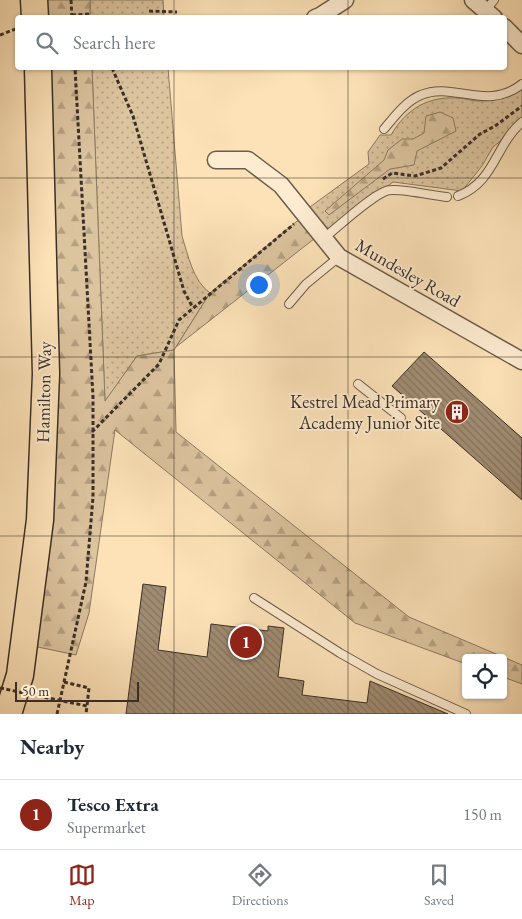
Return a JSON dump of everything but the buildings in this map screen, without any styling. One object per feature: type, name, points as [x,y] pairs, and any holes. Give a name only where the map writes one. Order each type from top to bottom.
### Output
[{"type":"highway","points":[[34,0],[35,15]]},
{"type":"highway","name":"Hamilton Way","points":[[8,714],[20,675],[40,520],[46,374],[38,70]]},
{"type":"street","points":[[322,15],[345,0]]},
{"type":"street","points":[[507,31],[522,45]]},
{"type":"street","name":"Mundesley Road","points":[[216,160],[248,160],[282,185],[339,257],[522,361]]},
{"type":"lane","points":[[384,129],[401,109],[420,95],[435,91],[479,96],[501,95],[522,84]]},
{"type":"lane","points":[[458,196],[467,193],[484,179],[503,143],[522,122]]},
{"type":"lane","points":[[324,238],[370,201],[386,191],[397,190],[447,197]]},
{"type":"lane","points":[[289,304],[306,284],[339,257]]},
{"type":"lane","points":[[358,384],[401,418]]},
{"type":"lane","points":[[254,598],[340,653],[377,674],[466,714]]},
{"type":"path","points":[[71,0],[72,15]]},
{"type":"path","points":[[149,11],[177,12]]},
{"type":"path","points":[[0,35],[15,29]]},
{"type":"path","points":[[57,714],[86,582],[94,497],[93,397],[89,302],[75,70]]},
{"type":"path","points":[[113,70],[133,116],[184,291],[193,308]]},
{"type":"path","points":[[376,184],[392,173],[415,176],[441,168],[480,134],[495,126],[522,106]]},
{"type":"path","points":[[92,432],[159,364],[179,320],[294,224]]},
{"type":"path","points":[[64,682],[89,688],[86,714]]},
{"type":"path","points":[[0,688],[86,706]]},
{"type":"green space","points":[[34,0],[90,0],[90,15],[35,15]]},
{"type":"green space","points":[[90,0],[163,0],[164,15],[90,15]]},
{"type":"green space","points":[[38,70],[92,70],[105,401],[137,356],[174,350],[176,432],[409,617],[496,654],[462,654],[462,663],[355,623],[115,430],[89,613],[76,655],[33,646]]},
{"type":"green space","points":[[92,70],[168,70],[182,236],[195,275],[210,293],[174,350],[137,356],[105,402]]},
{"type":"green space","points":[[522,89],[522,124],[493,147],[482,166],[462,191],[393,182],[324,232],[303,212],[369,164],[368,152],[380,135],[391,135],[404,118],[419,106],[437,99],[447,98],[478,101],[495,100],[512,95]]},
{"type":"green space","points":[[440,112],[453,118],[456,131],[417,151],[414,165],[390,169],[329,215],[325,211],[384,160],[388,150],[402,139],[413,139],[424,133],[426,116]]},
{"type":"green space","points":[[302,217],[319,235],[176,347],[210,293]]},
{"type":"green space","points":[[507,659],[522,665],[522,684],[507,678]]},
{"type":"place","name":"Kestrel Mead Primary Academy Junior Site","points":[[457,412]]},
{"type":"place","name":"Tesco Extra","points":[[246,642]]}]
